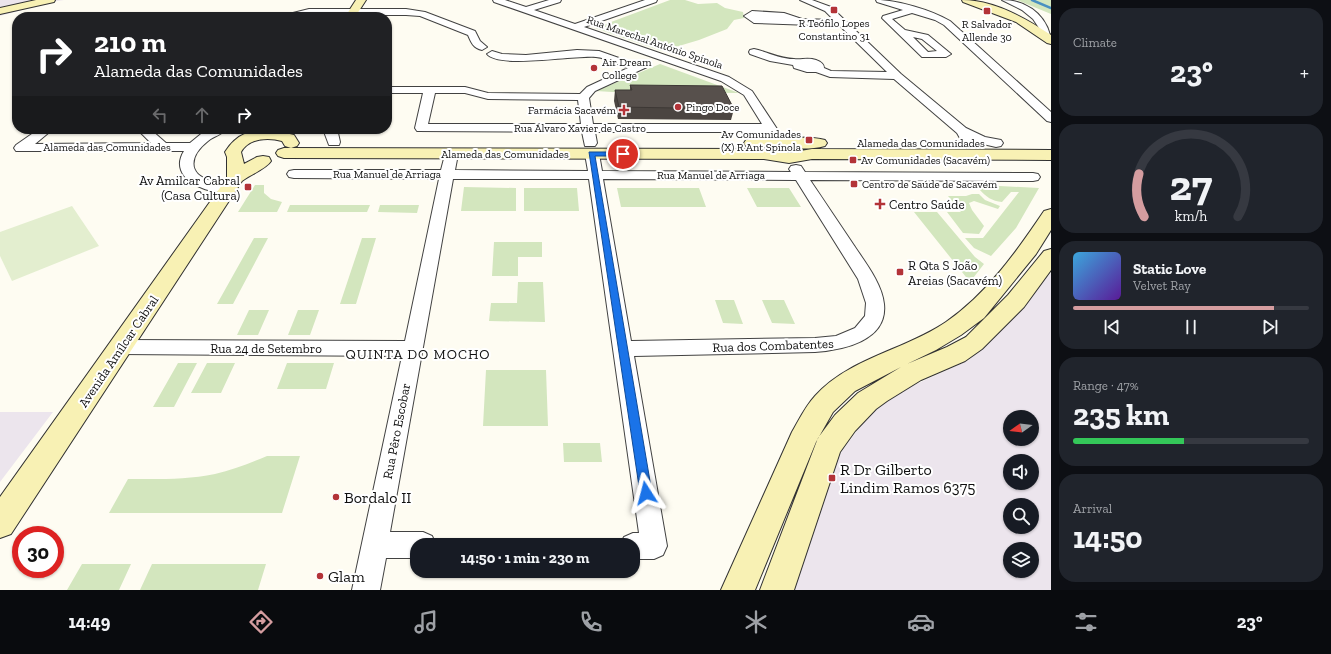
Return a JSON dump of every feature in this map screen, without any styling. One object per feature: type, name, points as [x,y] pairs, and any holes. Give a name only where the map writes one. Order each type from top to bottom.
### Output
[{"type":"street","points":[[0,12],[50,0]]},
{"type":"street","points":[[353,12],[361,0]]},
{"type":"street","name":"Rua Marechal António Spínola","points":[[497,0],[725,79],[748,93],[781,146]]},
{"type":"street","points":[[526,10],[557,0]]},
{"type":"street","points":[[576,27],[653,0]]},
{"type":"street","points":[[804,0],[828,9],[963,137]]},
{"type":"street","points":[[880,0],[947,23],[1051,118]]},
{"type":"street","points":[[967,0],[1020,20],[1048,37]]},
{"type":"street","points":[[1006,0],[1024,6],[1030,11],[1044,26],[1048,37]]},
{"type":"street","points":[[900,32],[886,18],[912,10]]},
{"type":"street","points":[[392,14],[422,14],[472,33],[476,43],[482,47]]},
{"type":"street","points":[[801,22],[844,23]]},
{"type":"street","points":[[748,50],[774,60],[797,63],[802,61],[814,62],[820,67],[817,69],[830,74],[897,76]]},
{"type":"street","points":[[492,54],[501,57],[526,58],[577,54],[599,54],[637,68]]},
{"type":"street","points":[[392,97],[465,90],[488,96],[583,97],[591,89],[660,56]]},
{"type":"street","points":[[392,90],[429,93]]},
{"type":"street","name":"Rua Álvaro Xavier de Castro","points":[[429,93],[421,128],[590,141],[781,146]]},
{"type":"street","points":[[583,97],[654,546],[640,546]]},
{"type":"street","name":"Alameda das Comunidades","points":[[40,134],[21,148],[192,147]]},
{"type":"street","points":[[148,134],[161,146]]},
{"type":"street","points":[[211,134],[192,147],[187,156],[185,165],[191,176],[200,182],[215,186],[233,174]]},
{"type":"street","name":"Alameda das Comunidades","points":[[276,138],[263,161],[246,170],[233,174],[233,152],[235,147],[242,142],[276,138],[332,136],[781,146],[963,137],[996,143],[1036,143],[1051,140]]},
{"type":"street","name":"Alameda das Comunidades","points":[[276,138],[451,154],[590,141]]},
{"type":"street","name":"Alameda das Comunidades","points":[[781,146],[812,154],[1046,156]]},
{"type":"street","name":"Rua dos Combatentes","points":[[624,350],[816,345],[838,343],[862,333],[874,318],[875,303],[867,279],[781,146]]},
{"type":"street","name":"Rua Pêro Escobar","points":[[366,590],[451,154]]},
{"type":"street","name":"Avenida Amílcar Cabral","points":[[0,523],[120,347],[233,174]]},
{"type":"street","name":"Rua Manuel de Arriaga","points":[[294,174],[1033,176]]},
{"type":"street","points":[[738,590],[802,441],[811,423],[824,404],[846,384],[867,372],[928,344],[953,329],[976,312],[1029,249],[1051,216]]},
{"type":"street","points":[[777,590],[828,447],[845,423],[856,411],[878,393],[912,373],[956,354],[974,343],[1016,301],[1051,256]]},
{"type":"street","name":"Rua 24 de Setembro","points":[[120,347],[412,348]]},
{"type":"street","points":[[374,545],[410,545]]},
{"type":"shaded area","points":[[0,0],[64,0],[51,2],[0,16]]},
{"type":"shaded area","points":[[1051,273],[1051,590],[785,590],[831,466],[879,401],[969,360]]},
{"type":"shaded area","points":[[0,412],[53,412],[0,482]]},
{"type":"green space","points":[[670,0],[685,0],[698,4],[717,3],[725,8],[743,12],[744,18],[734,20],[727,29],[699,40],[662,51],[595,28]]},
{"type":"green space","points":[[1017,0],[1051,0],[1051,14]]},
{"type":"green space","points":[[660,64],[739,93],[596,91]]},
{"type":"green space","points":[[255,185],[264,185],[264,193],[271,199],[282,202],[277,212],[238,212]]},
{"type":"green space","points":[[981,185],[1039,188],[1016,228],[991,256],[974,248],[965,238],[983,238],[1019,192],[1011,192],[1002,202],[992,200],[984,194],[979,189]]},
{"type":"green space","points":[[464,187],[516,188],[516,211],[461,211]]},
{"type":"green space","points":[[524,188],[577,188],[579,211],[524,211]]},
{"type":"green space","points":[[617,188],[699,188],[706,207],[621,207]]},
{"type":"green space","points":[[747,188],[789,188],[801,207],[757,207]]},
{"type":"green space","points":[[979,194],[985,200],[1000,206],[998,209],[974,201],[969,203],[972,210],[984,226],[979,234],[963,233],[947,212],[961,212],[948,196],[966,196]]},
{"type":"green space","points":[[290,205],[370,205],[367,212],[287,212]]},
{"type":"green space","points":[[380,205],[419,205],[417,213],[378,212]]},
{"type":"green space","points":[[72,206],[99,246],[12,281],[0,256],[0,232]]},
{"type":"green space","points":[[914,212],[937,212],[975,257],[984,264],[970,282]]},
{"type":"green space","points":[[254,238],[268,238],[233,304],[217,304]]},
{"type":"green space","points":[[362,238],[376,238],[356,304],[340,304]]},
{"type":"green space","points":[[494,242],[542,242],[542,257],[518,257],[518,276],[492,276]]},
{"type":"green space","points":[[518,282],[543,282],[545,322],[489,321],[491,303],[517,303]]},
{"type":"green space","points":[[715,300],[734,300],[743,324],[723,323]]},
{"type":"green space","points":[[762,300],[784,300],[795,324],[772,323]]},
{"type":"green space","points":[[249,310],[269,310],[258,335],[237,335]]},
{"type":"green space","points":[[298,310],[319,310],[310,335],[288,335]]},
{"type":"green space","points":[[178,363],[197,363],[174,407],[153,407]]},
{"type":"green space","points":[[207,363],[235,363],[221,393],[191,393]]},
{"type":"green space","points":[[287,363],[334,363],[326,389],[277,389]]},
{"type":"green space","points":[[486,370],[546,370],[548,426],[483,426]]},
{"type":"green space","points":[[563,443],[600,443],[602,462],[564,462]]},
{"type":"green space","points":[[267,456],[300,456],[282,513],[109,513],[128,479],[172,479],[204,476],[248,464]]},
{"type":"green space","points":[[82,564],[131,564],[119,590],[67,590]]},
{"type":"green space","points":[[152,564],[266,564],[258,590],[140,590]]},
{"type":"building","points":[[630,85],[722,86],[734,109],[619,107],[615,90],[632,90]]},
{"type":"waterway","points":[[1032,0],[1051,8]]},
{"type":"place","name":"R Teófilo Lopes Constantino 31","points":[[834,10]]},
{"type":"place","name":"R Salvador Allende 30","points":[[987,11]]},
{"type":"place","name":"Air Dream College","points":[[594,68]]},
{"type":"place","name":"Pingo Doce","points":[[678,107]]},
{"type":"place","name":"Farmácia Sacavém","points":[[624,110]]},
{"type":"place","name":"Av Comunidades (X) R Ant Spínola","points":[[809,140]]},
{"type":"place","name":"Av Comunidades (Sacavém)","points":[[853,160]]},
{"type":"place","name":"Centro de Saúde de Sacavém","points":[[854,184]]},
{"type":"place","name":"Av Amilcar Cabral (Casa Cultura)","points":[[248,187]]},
{"type":"place","name":"Centro Saúde","points":[[880,204]]},
{"type":"place","name":"R Qta S João Areias (Sacavém)","points":[[900,272]]},
{"type":"place","name":"R Dr Gilberto Lindim Ramos 6375","points":[[832,478]]},
{"type":"place","name":"Bordalo II","points":[[336,497]]},
{"type":"place","name":"Glam","points":[[320,576]]},
{"type":"district","name":"QUINTA DO MOCHO","points":[[418,354]]},
{"type":"route","points":[[623,154],[592,154],[646,493]]}]
